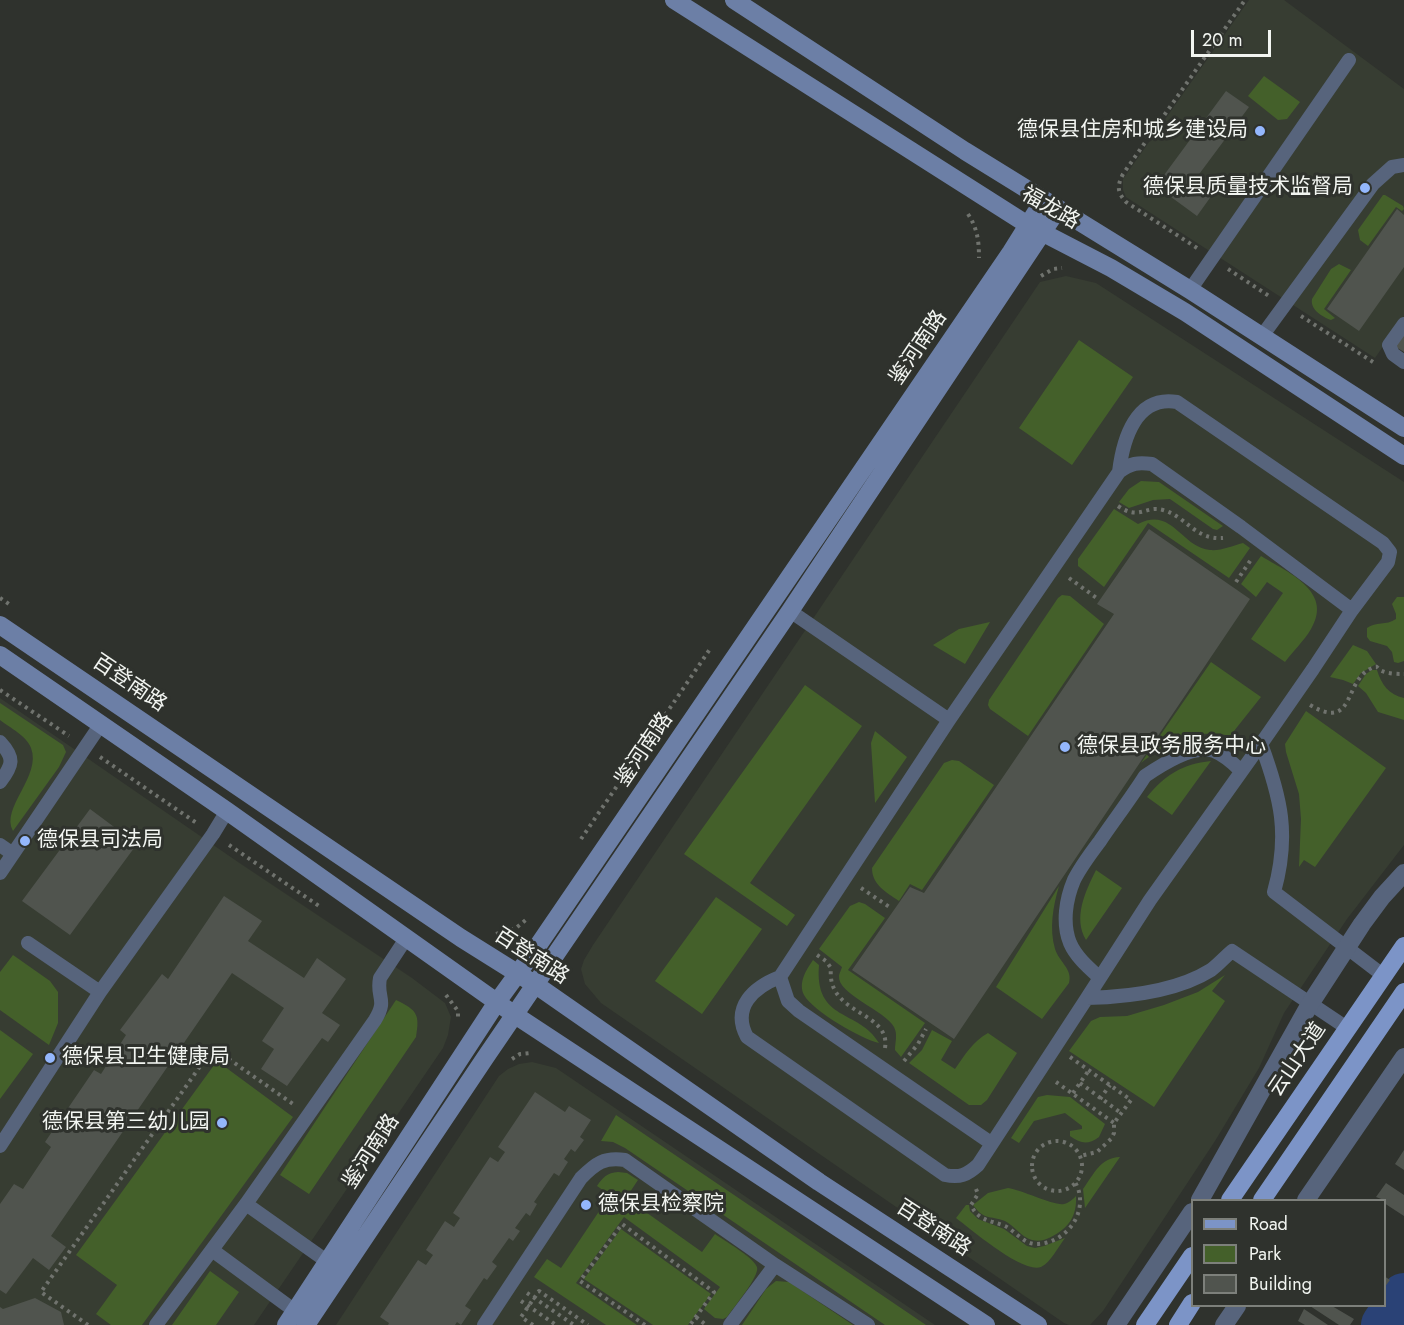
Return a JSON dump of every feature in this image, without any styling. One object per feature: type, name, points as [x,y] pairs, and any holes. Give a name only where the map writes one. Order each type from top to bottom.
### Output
[{"type":"main road","name":"云山大道","points":[[1231,1199],[1404,946]]},
{"type":"main road","points":[[1263,1199],[1404,992]]},
{"type":"main road","points":[[1146,1325],[1191,1258]]},
{"type":"main road","points":[[1178,1325],[1191,1305]]},
{"type":"street","name":"福龙路","points":[[674,0],[1035,228],[1111,268],[1185,312],[1404,456]]},
{"type":"street","name":"福龙路","points":[[734,0],[1051,205],[1402,423]]},
{"type":"street","name":"鉴河南路","points":[[296,1320],[536,985],[790,611],[1051,205]]},
{"type":"street","name":"鉴河南路","points":[[296,1320],[327,1262],[497,1002],[1011,252],[1035,228]]},
{"type":"street","name":"百登南路","points":[[0,624],[517,975],[536,985],[819,1182],[1038,1325]]},
{"type":"street","points":[[0,655],[227,811],[515,1015],[986,1325]]},
{"type":"street","points":[[1201,1199],[1310,1004],[1382,897],[1404,873]]},
{"type":"street","points":[[1307,1199],[1404,1057]]},
{"type":"street","points":[[1116,1325],[1191,1213]]},
{"type":"street","points":[[1224,1325],[1236,1307]]},
{"type":"lane","points":[[1190,290],[1349,60]]},
{"type":"lane","points":[[1262,336],[1373,184],[1392,167],[1404,165]]},
{"type":"lane","points":[[1404,324],[1389,345],[1393,354],[1404,362]]},
{"type":"lane","points":[[1119,472],[1126,438],[1142,410],[1151,404],[1166,400],[1177,402],[1383,543],[1390,552],[1389,562],[1352,610],[1261,744],[1240,770],[1150,900],[978,1165],[958,1177],[945,1175],[747,1037],[741,1025],[742,1010],[755,990],[766,982],[780,977],[949,720],[1119,472],[1128,465],[1138,462],[1152,464],[1352,610]]},
{"type":"lane","points":[[790,611],[949,720]]},
{"type":"lane","points":[[0,873],[101,724]]},
{"type":"lane","points":[[0,742],[10,752],[11,765],[0,782]]},
{"type":"lane","points":[[1261,744],[1279,799],[1283,830],[1279,874],[1274,892],[1384,976]]},
{"type":"lane","points":[[1100,978],[1071,946],[1066,932],[1068,899],[1074,879],[1145,776],[1159,766],[1194,752],[1213,750],[1240,770]]},
{"type":"lane","points":[[0,1146],[100,992],[227,811]]},
{"type":"lane","points":[[0,845],[13,854]]},
{"type":"lane","points":[[156,1325],[246,1204],[382,1008],[382,996],[378,986],[380,978],[407,937]]},
{"type":"lane","points":[[28,943],[100,992]]},
{"type":"lane","points":[[1087,998],[1114,997],[1144,992],[1192,979],[1212,970],[1232,951],[1347,1028]]},
{"type":"lane","points":[[780,977],[788,1001],[799,1011],[991,1143]]},
{"type":"lane","points":[[484,1325],[581,1178],[601,1161],[612,1158],[626,1160],[776,1265],[868,1325]]},
{"type":"lane","points":[[246,1204],[327,1262]]},
{"type":"lane","points":[[212,1250],[296,1320]]},
{"type":"lane","points":[[730,1325],[776,1265]]},
{"type":"path","points":[[967,213],[975,226],[979,242],[979,259],[976,265]]},
{"type":"path","points":[[1036,282],[1043,274],[1053,269],[1064,268]]},
{"type":"path","points":[[1103,496],[1131,513],[1163,510],[1205,537],[1224,538],[1241,527]]},
{"type":"path","points":[[1236,582],[1262,544]]},
{"type":"path","points":[[1054,568],[1098,598]]},
{"type":"path","points":[[0,597],[19,610]]},
{"type":"path","points":[[576,847],[612,790],[715,643]]},
{"type":"path","points":[[1295,694],[1316,709],[1331,714],[1340,710],[1348,701],[1359,681],[1372,667],[1404,674]]},
{"type":"path","points":[[0,690],[327,912]]},
{"type":"path","points":[[846,877],[891,908]]},
{"type":"path","points":[[492,934],[505,933],[516,928],[532,913]]},
{"type":"path","points":[[801,945],[826,961],[831,968],[832,986],[840,999],[882,1030],[886,1046],[878,1065]]},
{"type":"path","points":[[445,992],[458,1011],[458,1024]]},
{"type":"path","points":[[892,1075],[918,1044],[926,1029]]},
{"type":"path","points":[[1055,1046],[1131,1100],[1114,1123],[1114,1133],[1105,1145],[1097,1152],[1080,1156]]},
{"type":"path","points":[[88,1325],[41,1292],[213,1048],[308,1115]]},
{"type":"path","points":[[510,1061],[520,1054],[538,1051]]},
{"type":"path","points":[[1040,1069],[1114,1123]]},
{"type":"path","points":[[1072,1093],[1089,1070]]},
{"type":"path","points":[[1080,1083],[1121,1113]]},
{"type":"path","points":[[1100,1099],[1110,1085]]},
{"type":"path","points":[[1053,1141],[1070,1144],[1076,1149],[1080,1156],[1081,1173],[1075,1182],[1065,1190],[1048,1189],[1036,1179],[1032,1163],[1039,1149],[1053,1141]]},
{"type":"path","points":[[968,1173],[978,1194],[971,1205],[978,1216],[1005,1226],[1028,1243],[1035,1244],[1059,1238],[1073,1224],[1078,1216],[1081,1200],[1075,1182]]},
{"type":"path","points":[[645,1325],[580,1281],[622,1224],[714,1292],[690,1325]]},
{"type":"path","points":[[509,1286],[535,1298],[574,1325]]},
{"type":"path","points":[[509,1286],[529,1306],[556,1325]]},
{"type":"path","points":[[533,1325],[521,1317],[539,1291],[588,1325]]},
{"type":"path","points":[[696,1317],[706,1325]]},
{"type":"shaded area","name":"德保县住房和城乡建设局","points":[[1249,0],[1284,0],[1404,89],[1404,316],[1375,358],[1126,197],[1123,190],[1123,179]]},
{"type":"shaded area","name":"德保县政务服务中心","points":[[1066,276],[1096,283],[1404,482],[1404,845],[1347,919],[1284,1013],[1259,1068],[1215,1141],[1103,1311],[1090,1325],[1064,1323],[601,1003],[585,984],[581,969],[593,945],[1040,282]]},
{"type":"shaded area","name":"德保县第三幼儿园","points":[[0,698],[238,862],[412,978],[445,1003],[451,1017],[443,1048],[254,1325],[0,1325]]},
{"type":"shaded area","name":"德保县检察院","points":[[532,1062],[556,1068],[935,1325],[336,1325],[499,1076],[519,1064]]},
{"type":"green space","points":[[1264,76],[1300,102],[1287,119],[1278,120],[1248,96]]},
{"type":"green space","points":[[1383,195],[1403,206],[1404,209],[1402,211],[1396,207],[1368,246],[1360,240],[1358,230]]},
{"type":"green space","points":[[1339,264],[1351,270],[1324,309],[1335,318],[1331,320],[1315,310],[1312,299],[1331,269]]},
{"type":"green space","points":[[1079,340],[1133,377],[1072,465],[1019,428]]},
{"type":"green space","points":[[1141,481],[1159,482],[1223,526],[1217,530],[1213,529],[1170,499],[1153,500],[1129,508],[1119,502],[1129,489]]},
{"type":"green space","points":[[1114,509],[1138,524],[1160,520],[1176,529],[1191,542],[1210,550],[1243,543],[1250,548],[1229,578],[1148,523],[1104,587],[1078,566],[1078,559]]},
{"type":"green space","points":[[1261,556],[1304,584],[1312,593],[1317,604],[1317,616],[1311,629],[1285,662],[1251,639],[1283,593],[1267,582],[1256,597],[1241,584]]},
{"type":"green space","points":[[1062,595],[1070,596],[1104,624],[1028,736],[990,709],[989,700]]},
{"type":"green space","points":[[1397,597],[1404,597],[1404,661],[1398,663],[1394,662],[1392,652],[1387,646],[1370,641],[1367,637],[1367,628],[1396,619],[1392,604]]},
{"type":"green space","points":[[990,622],[965,664],[933,645],[959,629]]},
{"type":"green space","points":[[1353,645],[1367,651],[1376,664],[1361,673],[1353,684],[1330,677]]},
{"type":"green space","points":[[1211,662],[1261,697],[1230,736],[1194,735],[1171,743],[1141,763]]},
{"type":"green space","points":[[1377,670],[1383,684],[1390,692],[1404,698],[1404,720],[1378,712],[1366,693],[1358,686],[1366,674]]},
{"type":"green space","points":[[805,685],[862,726],[750,883],[795,915],[787,926],[684,854]]},
{"type":"green space","points":[[0,703],[63,745],[66,752],[59,767],[13,831],[10,822],[12,812],[27,781],[33,759],[31,748],[26,740],[0,720]]},
{"type":"green space","points":[[1306,711],[1386,768],[1315,867],[1304,860],[1299,867],[1301,819],[1299,794],[1285,744]]},
{"type":"green space","points":[[875,731],[907,757],[875,803],[871,743]]},
{"type":"green space","points":[[952,760],[959,761],[994,785],[922,890],[910,884],[899,901],[877,884],[872,868],[944,763]]},
{"type":"green space","points":[[1211,761],[1172,815],[1147,797],[1175,772],[1191,765]]},
{"type":"green space","points":[[1096,870],[1122,888],[1086,940],[1082,932],[1082,905]]},
{"type":"green space","points":[[1059,886],[1052,934],[1055,949],[1070,978],[1069,983],[1042,1019],[996,987]]},
{"type":"green space","points":[[716,897],[762,929],[702,1014],[655,981]]},
{"type":"green space","points":[[859,902],[885,918],[848,970],[925,1023],[901,1057],[895,1050],[894,1027],[882,1015],[853,996],[840,983],[839,976],[842,967],[819,949],[850,906]]},
{"type":"green space","points":[[13,955],[50,981],[58,992],[58,1023],[49,1045],[0,1010],[0,972]]},
{"type":"green space","points":[[813,960],[819,965],[819,983],[823,996],[840,1013],[870,1032],[879,1043],[838,1024],[817,1009],[804,995],[802,981]]},
{"type":"green space","points":[[1225,975],[1212,991],[1225,1001],[1154,1107],[1069,1051],[1091,1021],[1100,1017],[1127,1016],[1164,1005],[1198,992]]},
{"type":"green space","points":[[396,1000],[413,1010],[418,1023],[416,1037],[309,1194],[280,1175]]},
{"type":"green space","points":[[0,1030],[33,1054],[0,1099]]},
{"type":"green space","points":[[932,1030],[952,1041],[941,1060],[955,1069],[973,1045],[988,1033],[1017,1053],[987,1100],[981,1105],[969,1105],[909,1063],[922,1050]]},
{"type":"green space","points":[[217,1061],[293,1117],[142,1325],[111,1325],[96,1314],[117,1285],[76,1255]]},
{"type":"green space","points":[[1047,1095],[1070,1097],[1105,1124],[1099,1137],[1084,1142],[1070,1136],[1070,1131],[1082,1129],[1082,1126],[1065,1113],[1034,1121],[1019,1143],[1011,1138],[1038,1097]]},
{"type":"green space","points":[[616,1115],[926,1325],[885,1325],[625,1148],[613,1142],[601,1141]]},
{"type":"green space","points":[[1120,1157],[1085,1208],[1083,1189],[1102,1164],[1107,1160]]},
{"type":"green space","points":[[618,1172],[627,1173],[638,1180],[626,1198],[702,1252],[715,1234],[745,1254],[754,1263],[757,1271],[754,1277],[727,1317],[715,1318],[704,1309],[720,1287],[624,1217],[576,1283],[637,1325],[606,1325],[534,1277],[547,1259],[561,1268],[610,1195],[597,1186],[606,1176]]},
{"type":"green space","points":[[1008,1188],[1059,1204],[1068,1203],[1076,1196],[1071,1221],[1057,1233],[1044,1240],[1035,1241],[1028,1239],[1005,1221],[984,1216],[973,1205],[988,1193]]},
{"type":"green space","points":[[966,1205],[969,1205],[970,1211],[978,1219],[1004,1229],[1027,1246],[1035,1248],[1065,1238],[1045,1265],[1033,1267],[1022,1264],[998,1250],[956,1218]]},
{"type":"green space","points":[[621,1229],[711,1294],[688,1325],[653,1325],[584,1279]]},
{"type":"green space","points":[[210,1271],[239,1292],[216,1325],[172,1325]]},
{"type":"green space","points":[[776,1281],[789,1282],[853,1325],[742,1325],[766,1289]]},
{"type":"building","points":[[1226,91],[1249,107],[1194,181],[1212,195],[1197,216],[1156,186]]},
{"type":"building","points":[[1397,209],[1404,215],[1404,267],[1359,331],[1327,309]]},
{"type":"building","points":[[1404,332],[1404,352],[1394,346]]},
{"type":"building","points":[[1149,529],[1250,599],[954,1039],[852,970],[910,887],[924,893],[1114,614],[1097,604]]},
{"type":"building","points":[[90,809],[137,844],[70,935],[22,901]]},
{"type":"building","points":[[224,896],[262,921],[248,941],[304,978],[317,958],[346,979],[322,1013],[340,1025],[328,1042],[322,1038],[287,1086],[261,1069],[274,1049],[262,1041],[284,1008],[232,973],[51,1236],[66,1247],[49,1270],[33,1258],[6,1294],[0,1290],[0,1204],[14,1184],[23,1189],[51,1147],[45,1142],[94,1070],[101,1074],[126,1035],[120,1030],[162,974],[168,979]]},
{"type":"building","points":[[535,1092],[565,1112],[569,1106],[591,1120],[580,1137],[584,1140],[575,1152],[571,1149],[564,1159],[568,1162],[559,1176],[554,1173],[534,1202],[537,1204],[530,1216],[526,1213],[515,1228],[520,1231],[513,1241],[509,1238],[492,1262],[497,1266],[487,1280],[484,1278],[465,1306],[471,1310],[461,1325],[457,1322],[455,1325],[388,1325],[389,1323],[380,1317],[418,1260],[426,1265],[433,1255],[426,1250],[445,1221],[454,1227],[460,1218],[453,1213],[490,1157],[498,1162],[505,1152],[498,1147]]},
{"type":"building","points":[[1404,1150],[1404,1170],[1395,1164]]},
{"type":"building","points":[[1386,1183],[1404,1195],[1404,1216],[1386,1204],[1386,1199],[1376,1197]]},
{"type":"building","points":[[35,1298],[61,1312],[64,1325],[0,1325],[0,1307],[3,1309]]},
{"type":"building","points":[[1312,1307],[1334,1307],[1354,1319],[1350,1325],[1339,1325]]},
{"type":"building","points":[[1304,1309],[1328,1325],[1305,1325],[1298,1321]]},
{"type":"waterway","points":[[1385,1325],[1404,1297]]},
{"type":"place","name":"德保县住房和城乡建设局","points":[[1260,131]]},
{"type":"place","name":"德保县质量技术监督局","points":[[1365,188]]},
{"type":"place","name":"德保县政务服务中心","points":[[1065,747]]},
{"type":"place","name":"德保县司法局","points":[[25,841]]},
{"type":"place","name":"德保县卫生健康局","points":[[50,1058]]},
{"type":"place","name":"德保县第三幼儿园","points":[[222,1123]]},
{"type":"place","name":"德保县检察院","points":[[586,1205]]}]
